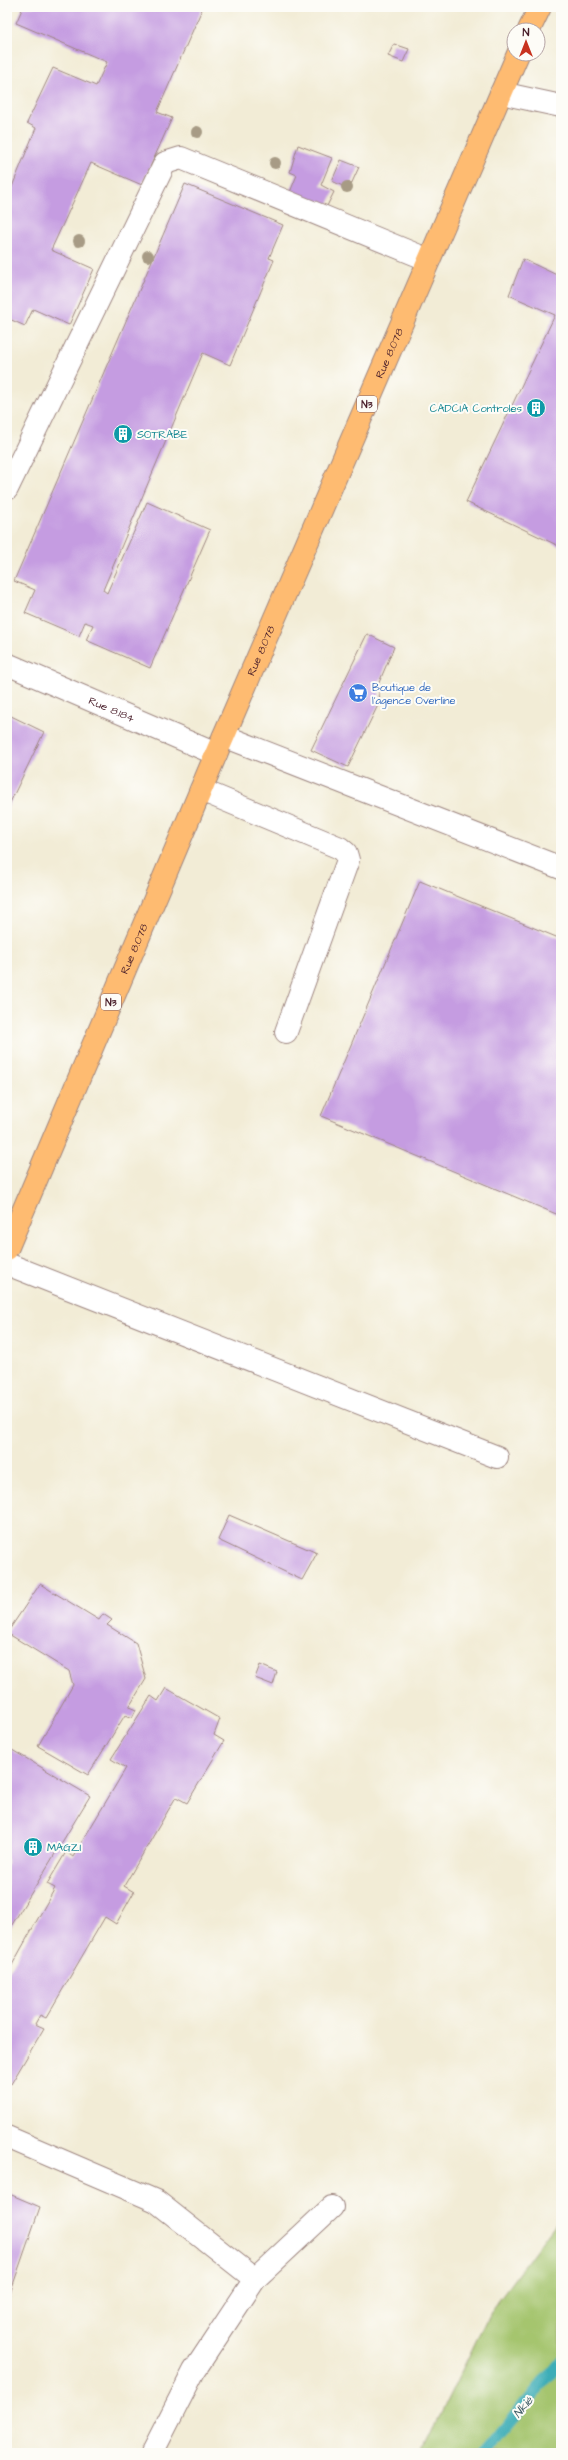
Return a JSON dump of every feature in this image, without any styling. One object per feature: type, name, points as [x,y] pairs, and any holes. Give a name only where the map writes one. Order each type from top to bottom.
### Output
[{"type":"highway","points":[[533,22],[540,7]]},
{"type":"highway","name":"Rue 8.078","points":[[7,1249],[220,745],[514,62]]},
{"type":"street","points":[[501,92],[561,106]]},
{"type":"street","points":[[7,489],[165,163],[181,158],[429,260]]},
{"type":"street","name":"Rue 8.184","points":[[7,664],[220,745],[561,868]]},
{"type":"street","points":[[201,790],[340,848],[346,853],[348,860],[286,1032]]},
{"type":"street","points":[[7,1264],[497,1457]]},
{"type":"street","points":[[7,2136],[156,2201],[255,2280]]},
{"type":"street","points":[[152,2453],[194,2371],[255,2280],[332,2207]]},
{"type":"green space","points":[[561,2216],[561,2453],[422,2453],[491,2310]]},
{"type":"building","points":[[23,7],[203,7],[157,112],[172,118],[142,185],[91,163],[51,250],[94,269],[69,325],[33,309],[25,326],[7,318],[7,199],[36,128],[27,123],[53,68],[96,86],[107,62],[16,23]]},
{"type":"building","points":[[394,44],[409,49],[403,62],[388,56]]},
{"type":"building","points":[[298,145],[332,158],[321,185],[334,192],[324,212],[288,197],[297,175],[290,172]]},
{"type":"building","points":[[341,160],[359,167],[349,189],[332,181]]},
{"type":"building","name":"SOTRABE","points":[[185,184],[283,225],[269,258],[274,260],[230,365],[203,353],[103,590],[107,593],[147,502],[210,530],[150,668],[86,640],[93,625],[85,622],[79,636],[25,613],[35,590],[14,581]]},
{"type":"building","name":"CADCIA Controles","points":[[523,259],[561,277],[561,547],[466,502],[555,315],[509,295]]},
{"type":"building","name":"Boutique de l'agence Overline","points":[[367,634],[394,647],[378,685],[380,701],[348,767],[311,750]]},
{"type":"building","points":[[7,714],[44,732],[7,809]]},
{"type":"building","points":[[420,881],[561,939],[561,1216],[321,1116]]},
{"type":"building","points":[[229,1515],[317,1553],[302,1580],[218,1540]]},
{"type":"building","points":[[40,1584],[99,1620],[103,1614],[112,1620],[107,1625],[136,1643],[146,1679],[129,1707],[136,1710],[132,1718],[125,1715],[88,1775],[38,1746],[73,1685],[69,1671],[7,1633]]},
{"type":"building","points":[[260,1665],[277,1672],[273,1685],[255,1678]]},
{"type":"building","points":[[166,1688],[220,1719],[214,1735],[224,1741],[187,1803],[176,1797],[124,1886],[134,1892],[116,1924],[105,1917],[46,2018],[40,2015],[35,2024],[44,2028],[11,2084],[7,2082],[7,1974],[55,1888],[47,1884],[66,1852],[73,1857],[126,1768],[111,1759],[151,1696],[158,1701]]},
{"type":"building","name":"MAGZI","points":[[7,1747],[90,1796],[7,1933]]},
{"type":"building","points":[[7,2193],[40,2207],[7,2302]]},
{"type":"waterway","name":"Nkié","points":[[485,2453],[561,2361]]},
{"type":"place","name":"CADCIA Controles","points":[[536,408]]},
{"type":"place","name":"SOTRABE","points":[[123,434]]},
{"type":"place","name":"Boutique de l'agence Overline","points":[[358,693]]},
{"type":"place","name":"MAGZI","points":[[33,1847]]}]
